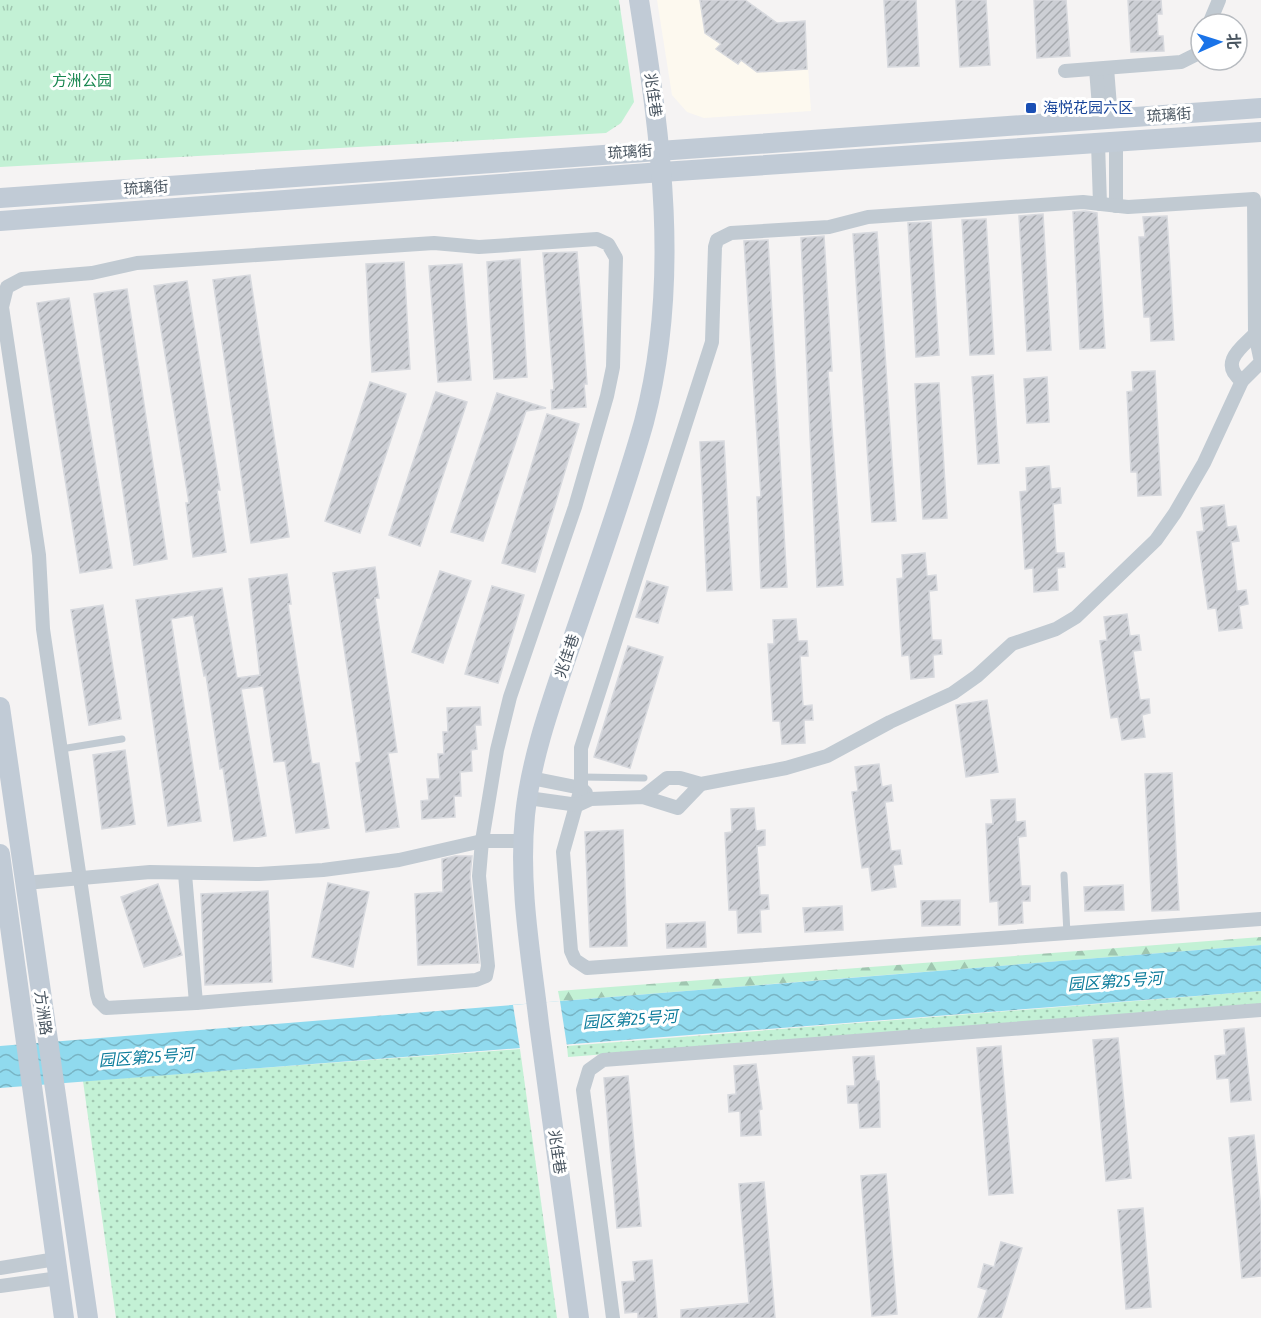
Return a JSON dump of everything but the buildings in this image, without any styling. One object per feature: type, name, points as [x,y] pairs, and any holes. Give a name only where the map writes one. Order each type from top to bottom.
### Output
[{"type":"main road","name":"兆佳巷","points":[[579,1318],[524,895],[524,841],[531,778],[544,725],[622,494],[655,375],[666,247],[661,150],[639,0]]},
{"type":"main road","name":"琉璃街","points":[[0,198],[1261,108]]},
{"type":"main road","name":"琉璃街","points":[[0,221],[662,172],[1261,132]]},
{"type":"main road","name":"方洲路","points":[[0,707],[88,1318]]},
{"type":"main road","name":"方洲路","points":[[0,854],[64,1318]]},
{"type":"street","points":[[1065,71],[1181,62],[1189,58]]},
{"type":"street","points":[[1102,68],[1106,119]]},
{"type":"street","points":[[1100,204],[1107,142]]},
{"type":"street","points":[[1107,142],[1116,206]]},
{"type":"street","points":[[642,797],[667,778],[680,778],[701,784],[786,768],[827,756],[890,722],[953,693],[977,676],[1012,644],[1056,628],[1077,617],[1141,558],[1175,513],[1204,463],[1242,381],[1261,362],[1255,334],[1258,199],[1116,206],[1083,202],[868,217],[829,227],[731,232],[717,240],[712,342],[581,748],[582,783],[578,806],[566,834],[563,852],[571,951],[575,960],[587,968],[1261,919]]},
{"type":"street","points":[[603,240],[614,250],[617,266],[613,367],[609,386],[575,507],[510,697],[497,750],[482,841],[479,876],[488,966],[486,976],[196,1003],[106,1008],[99,1001],[78,879],[61,749],[43,629],[39,555],[2,307],[7,287],[22,279],[92,273],[137,263],[434,243],[479,248],[603,240]]},
{"type":"street","points":[[1242,381],[1234,371],[1232,359],[1234,353],[1255,334]]},
{"type":"street","points":[[531,778],[582,783]]},
{"type":"street","points":[[582,783],[591,799]]},
{"type":"street","points":[[528,798],[578,806],[591,799],[642,797],[678,808],[701,784]]},
{"type":"street","points":[[25,883],[133,873],[259,874],[367,865],[482,841],[524,841]]},
{"type":"street","points":[[185,874],[196,1003]]},
{"type":"street","points":[[613,1318],[583,1090],[589,1070],[603,1060],[1261,1010]]},
{"type":"street","points":[[0,1268],[57,1268]]},
{"type":"street","points":[[0,1286],[57,1268]]},
{"type":"lane","points":[[61,749],[122,740]]},
{"type":"lane","points":[[582,783],[644,778]]},
{"type":"lane","points":[[1064,875],[1067,934]]},
{"type":"shaded area","points":[[657,0],[746,0],[777,23],[805,21],[811,111],[704,118],[687,112],[672,95]]},
{"type":"green space","name":"方洲公园","points":[[0,0],[619,0],[634,102],[621,123],[606,133],[0,167]]},
{"type":"green space","points":[[1261,937],[1261,945],[560,1001],[558,991]]},
{"type":"green space","points":[[1261,991],[1261,1004],[568,1057],[567,1046]]},
{"type":"green space","points":[[520,1049],[557,1318],[116,1318],[83,1081]]},
{"type":"water","name":"园区第25号河","points":[[1261,945],[1261,991],[0,1088],[0,1046]]},
{"type":"pier","points":[[560,1001],[567,1046],[520,1049],[513,1005]]},
{"type":"place","name":"海悦花园六区","points":[[1031,108]]}]
